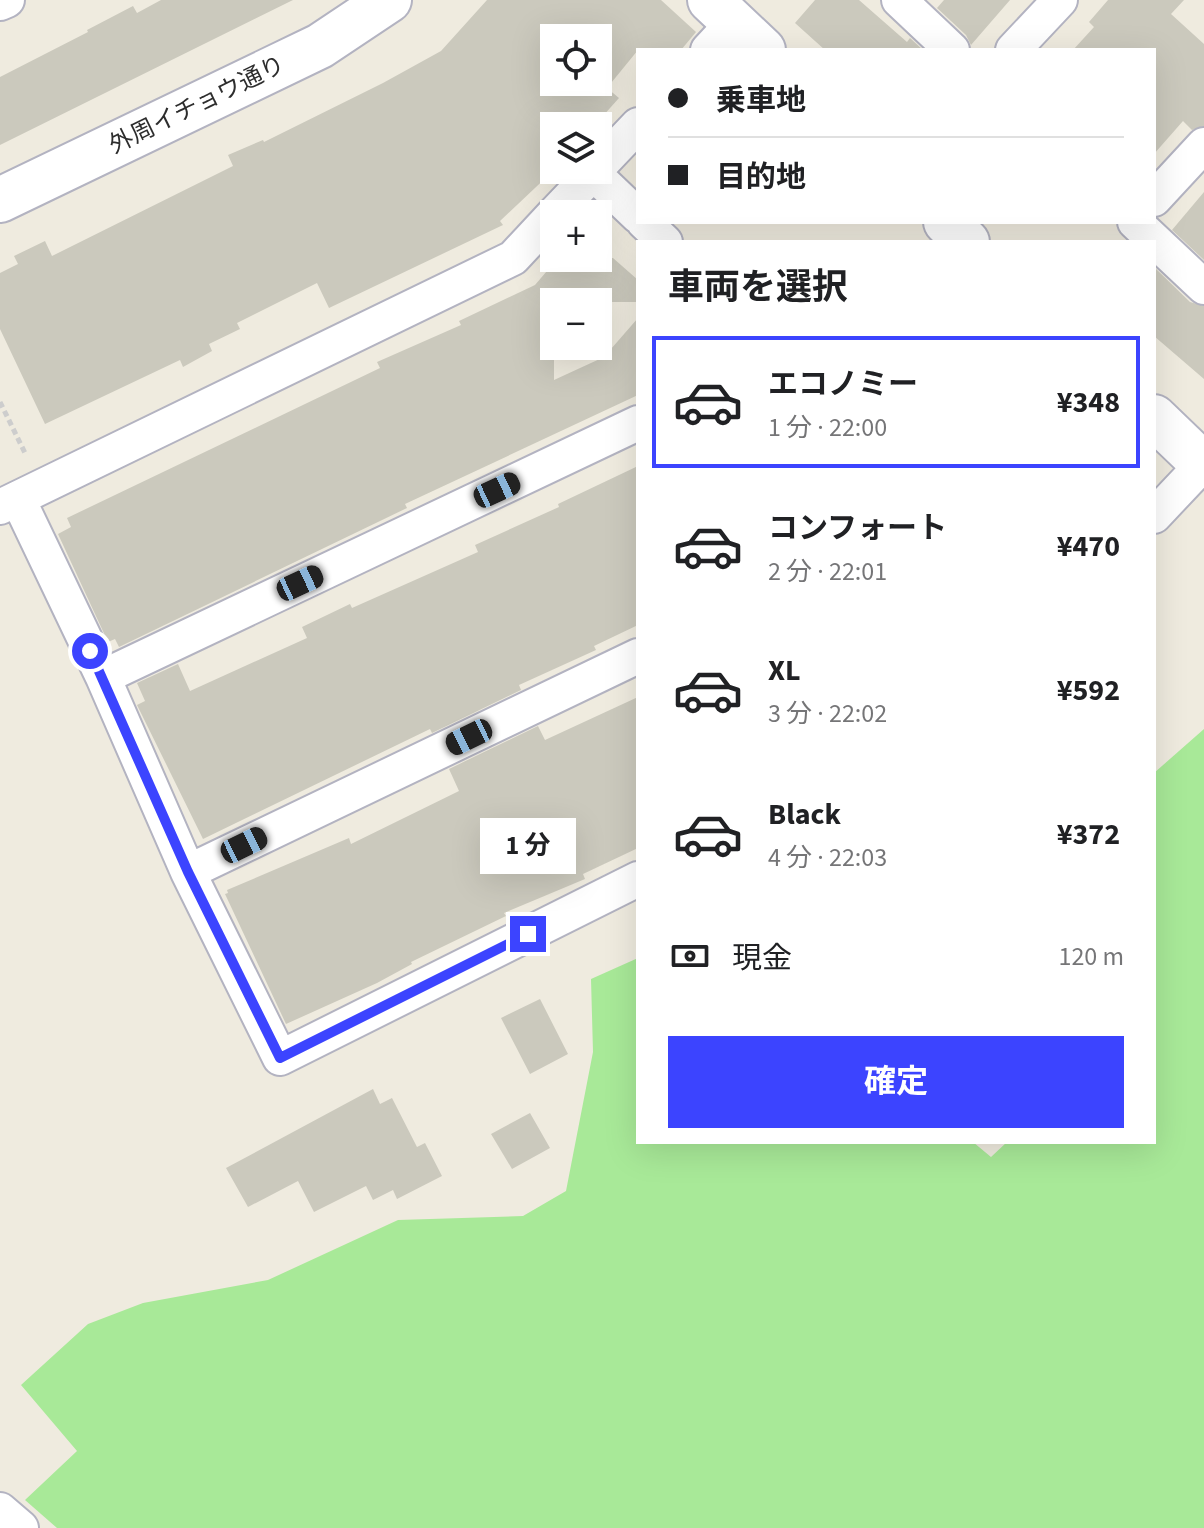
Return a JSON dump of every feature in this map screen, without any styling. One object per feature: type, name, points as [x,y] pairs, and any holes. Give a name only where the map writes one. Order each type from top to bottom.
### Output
[{"type":"street","points":[[0,3],[7,0]]},
{"type":"street","name":"外周イチョウ通り","points":[[0,200],[320,46],[389,0]]},
{"type":"street","points":[[899,0],[950,48]]},
{"type":"street","points":[[1015,48],[1060,0]]},
{"type":"street","points":[[612,153],[636,127]]},
{"type":"street","points":[[1156,197],[1204,145]]},
{"type":"street","points":[[567,200],[583,184]]},
{"type":"street","points":[[609,184],[636,214]]},
{"type":"street","points":[[646,224],[663,240]]},
{"type":"street","points":[[948,224],[965,240]]},
{"type":"street","points":[[1137,224],[1154,240]]},
{"type":"street","points":[[540,229],[513,258],[20,498],[188,872],[280,1058],[636,880]]},
{"type":"street","points":[[1156,242],[1204,287]]},
{"type":"street","points":[[1156,419],[1204,463],[1156,514]]},
{"type":"street","points":[[103,677],[636,424]]},
{"type":"street","points":[[188,872],[636,657]]},
{"type":"street","points":[[0,1510],[21,1528]]},
{"type":"path","points":[[0,402],[20,498]]},
{"type":"green space","points":[[1204,729],[1204,1528],[57,1528],[25,1500],[77,1451],[21,1385],[88,1324],[143,1303],[268,1280],[398,1220],[523,1216],[566,1191],[593,1052],[591,979],[636,959],[636,1144],[975,1144],[991,1157],[1005,1144],[1156,1144],[1156,771]]},
{"type":"building","points":[[161,0],[293,0],[0,145],[0,77],[133,6],[137,13]]},
{"type":"building","points":[[487,0],[661,0],[696,32],[683,48],[636,48],[636,52],[612,82],[612,24],[540,24],[540,96],[612,96],[612,92],[619,98],[606,112],[540,112],[540,183],[500,221],[503,225],[329,308],[317,283],[237,323],[240,329],[209,344],[212,351],[183,367],[180,360],[45,424],[0,329],[0,273],[18,264],[14,256],[45,241],[52,256],[233,166],[228,155],[264,142],[441,51]]},
{"type":"building","points":[[815,0],[859,0],[907,42],[910,38],[921,48],[823,48],[795,23]]},
{"type":"building","points":[[944,0],[1010,0],[971,45],[966,35],[937,8]]},
{"type":"building","points":[[1108,0],[1184,0],[1171,14],[1204,44],[1204,126],[1192,130],[1183,121],[1156,152],[1156,48],[1075,48],[1094,27],[1089,22]]},
{"type":"building","points":[[1204,192],[1204,260],[1172,230]]},
{"type":"building","points":[[613,258],[636,278],[636,302],[612,302],[612,288],[540,288],[540,360],[554,360],[554,380],[597,360],[612,360],[612,348],[636,320],[636,396],[405,504],[407,508],[119,647],[115,639],[108,642],[58,534],[71,527],[67,518],[380,368],[377,362],[461,325],[459,321],[535,285],[546,272],[612,272]]},
{"type":"building","points":[[1156,269],[1190,302],[1204,306],[1204,379],[1156,338]]},
{"type":"building","points":[[636,467],[636,626],[594,646],[596,650],[519,685],[521,690],[432,733],[430,729],[203,839],[137,705],[145,701],[137,683],[178,664],[190,691],[307,638],[302,627],[478,552],[475,545],[559,507],[558,504]]},
{"type":"building","points":[[636,698],[636,849],[583,874],[585,879],[504,913],[506,916],[411,962],[377,983],[286,1024],[225,894],[227,890],[349,838],[351,844],[459,791],[449,769],[538,726],[545,740]]},
{"type":"building","points":[[540,999],[568,1054],[530,1074],[501,1018]]},
{"type":"building","points":[[373,1089],[380,1104],[392,1098],[417,1147],[425,1143],[442,1176],[397,1199],[393,1190],[373,1200],[366,1186],[314,1212],[298,1181],[248,1207],[226,1168]]},
{"type":"building","points":[[530,1113],[550,1148],[512,1169],[491,1134]]},
{"type":"route","points":[[90,651],[188,872],[280,1058],[528,934]]}]
